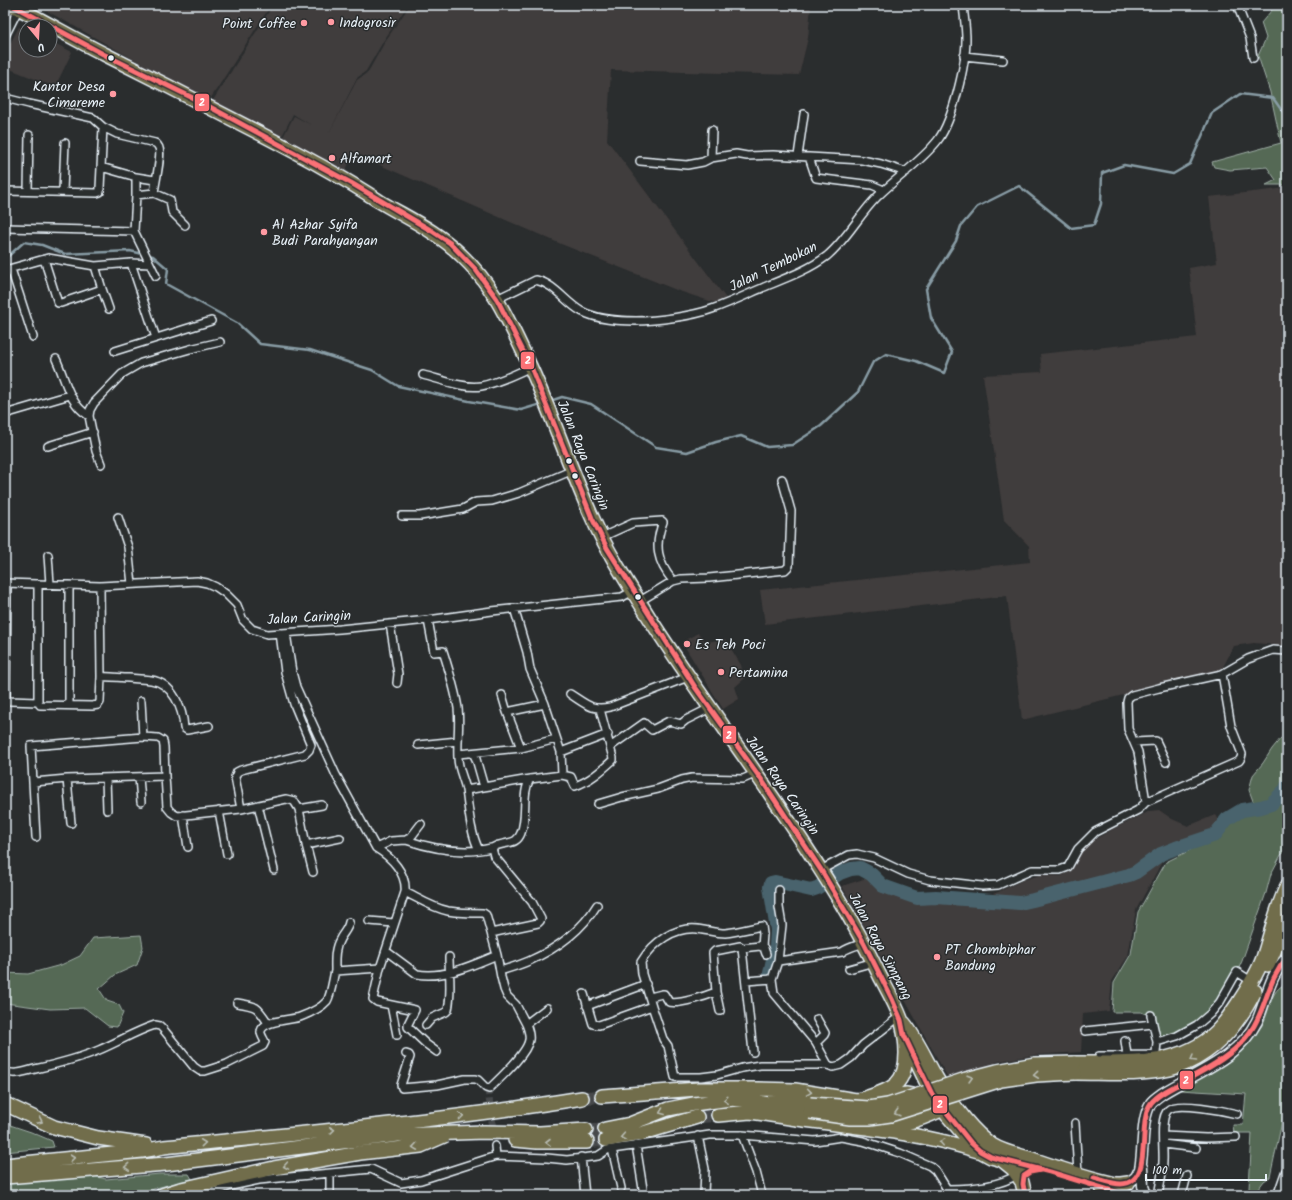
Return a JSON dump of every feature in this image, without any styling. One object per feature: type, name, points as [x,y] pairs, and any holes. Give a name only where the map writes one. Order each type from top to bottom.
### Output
[{"type":"highway","name":"Jalan Raya Caringin","points":[[14,6],[103,54],[198,100],[351,183],[450,243],[472,266],[498,299],[531,367],[592,518],[636,596],[688,677],[755,772],[832,888]]},
{"type":"highway","points":[[1074,1068],[1150,1062],[1169,1058],[1186,1052],[1215,1033],[1226,1022],[1252,981],[1262,959],[1287,886]]},
{"type":"highway","name":"Jalan Raya Simpang","points":[[832,888],[874,962],[926,1071],[948,1106]]},
{"type":"highway","points":[[608,1139],[630,1124],[668,1109],[730,1099],[810,1108],[862,1108],[888,1105],[966,1079],[997,1071],[1035,1064],[1125,1073],[1150,1072],[1170,1069],[1190,1062],[1205,1052],[1221,1040],[1234,1025],[1263,978],[1276,947],[1287,908]]},
{"type":"highway","points":[[887,1090],[897,1083],[903,1075],[907,1057],[903,1025]]},
{"type":"highway","points":[[862,1100],[887,1090],[926,1071]]},
{"type":"highway","points":[[602,1096],[698,1089],[795,1090],[856,1100],[907,1094],[912,1095],[918,1104],[916,1115],[912,1121]]},
{"type":"highway","points":[[757,1089],[810,1108]]},
{"type":"highway","points":[[5,1165],[142,1151],[164,1147],[406,1123],[582,1098]]},
{"type":"highway","points":[[5,1104],[54,1127],[82,1135],[119,1142],[164,1147]]},
{"type":"highway","points":[[860,1127],[892,1126],[912,1121],[948,1106]]},
{"type":"highway","points":[[948,1106],[962,1133],[980,1151]]},
{"type":"highway","points":[[948,1106],[983,1138],[1002,1150],[1078,1174],[1121,1184],[1126,1189]]},
{"type":"highway","points":[[718,1115],[758,1113],[905,1134],[965,1146],[980,1151],[991,1157],[1126,1189]]},
{"type":"highway","points":[[608,1139],[640,1134],[697,1117]]},
{"type":"highway","points":[[5,1177],[166,1164],[398,1135],[484,1132],[513,1139],[537,1142],[586,1136]]},
{"type":"highway","points":[[162,1195],[181,1189],[274,1168],[360,1153],[421,1146],[451,1133]]},
{"type":"highway","points":[[1003,1160],[1020,1178],[1025,1195]]},
{"type":"highway","points":[[1020,1178],[1027,1173],[1035,1170],[1041,1170]]},
{"type":"main road","points":[[1126,1189],[1139,1172],[1146,1114],[1153,1101],[1168,1090],[1216,1064],[1244,1040],[1260,1014],[1267,991],[1276,971],[1287,958]]},
{"type":"main road","points":[[1267,991],[1276,975],[1287,965]]},
{"type":"main road","points":[[1143,1141],[1142,1177],[1146,1195]]},
{"type":"main road","points":[[1279,1195],[1287,1172]]},
{"type":"street","name":"Jalan Tembokan","points":[[498,299],[536,280],[550,285],[567,301],[581,311],[592,315],[613,320],[637,321],[668,318],[711,309],[814,265],[838,246],[880,188],[906,172],[923,157],[939,138],[949,120],[955,102],[964,56],[966,39],[963,5]]},
{"type":"street","points":[[1237,5],[1250,38],[1253,58]]},
{"type":"street","points":[[5,19],[14,6]]},
{"type":"street","points":[[5,36],[14,6]]},
{"type":"street","points":[[964,56],[1003,60]]},
{"type":"street","points":[[5,98],[93,118],[103,128],[116,134],[155,143],[160,150],[154,193]]},
{"type":"street","points":[[798,156],[804,114]]},
{"type":"street","points":[[5,190],[100,192],[103,128]]},
{"type":"street","points":[[711,158],[712,130]]},
{"type":"street","points":[[28,191],[29,135]]},
{"type":"street","points":[[63,192],[65,142]]},
{"type":"street","points":[[640,161],[687,165],[703,162],[711,158],[736,154],[747,156],[798,156],[862,160],[906,172]]},
{"type":"street","points":[[810,157],[816,178],[880,188]]},
{"type":"street","points":[[101,167],[136,177],[155,180]]},
{"type":"street","points":[[136,177],[134,231],[156,276]]},
{"type":"street","points":[[136,195],[154,193],[170,200],[173,214],[185,226]]},
{"type":"street","points":[[5,228],[134,231]]},
{"type":"street","points":[[33,337],[8,270],[48,258],[95,266],[149,262]]},
{"type":"street","points":[[44,259],[58,303],[65,303],[102,289]]},
{"type":"street","points":[[131,263],[156,338]]},
{"type":"street","points":[[95,266],[109,309]]},
{"type":"street","points":[[115,351],[210,321]]},
{"type":"street","points":[[101,464],[96,451],[89,416],[90,410],[122,374],[140,364],[190,349],[220,342]]},
{"type":"street","points":[[56,359],[70,395],[78,407],[89,416]]},
{"type":"street","points":[[423,375],[465,385],[480,386],[498,381],[531,367]]},
{"type":"street","points":[[5,414],[70,395]]},
{"type":"street","points":[[48,446],[93,432]]},
{"type":"street","points":[[402,516],[420,516],[463,509],[476,502],[492,501],[519,492],[573,470]]},
{"type":"street","points":[[636,596],[681,579],[723,577],[785,570],[788,568],[791,511],[782,479]]},
{"type":"street","points":[[118,517],[128,547],[132,584]]},
{"type":"street","points":[[602,537],[632,524],[662,521],[658,534],[658,548],[665,572],[673,581]]},
{"type":"street","points":[[48,555],[50,584]]},
{"type":"street","name":"Jalan Caringin","points":[[6,583],[100,586],[197,581],[216,587],[226,594],[237,605],[243,620],[252,629],[267,634],[390,624],[514,608],[636,596]]},
{"type":"street","points":[[6,583],[6,700],[38,702],[40,705],[92,706],[98,705],[100,702],[100,586]]},
{"type":"street","points":[[38,584],[38,702]]},
{"type":"street","points":[[69,586],[69,705]]},
{"type":"street","points":[[514,608],[527,652],[530,669],[545,704],[561,752],[562,774]]},
{"type":"street","points":[[428,620],[434,652],[443,652],[458,709],[459,769],[466,790],[474,838],[479,850]]},
{"type":"street","points":[[390,624],[398,674],[397,683]]},
{"type":"street","points":[[283,633],[296,687],[336,774],[368,837],[376,848],[388,856],[404,878],[406,885],[372,999],[377,1002],[416,1010],[408,1026],[426,1044],[437,1052]]},
{"type":"street","points":[[241,809],[235,777],[237,772],[304,754],[310,750],[310,740],[294,704],[285,672],[283,633]]},
{"type":"street","points":[[1146,802],[1138,752],[1128,729],[1128,698],[1132,695],[1159,688],[1222,674],[1248,659],[1273,650],[1287,651]]},
{"type":"street","points":[[822,872],[849,855],[857,854],[874,858],[908,874],[930,880],[982,886],[998,885],[1032,870],[1060,870],[1068,867],[1078,849],[1095,832],[1138,810],[1146,802],[1212,774],[1239,761],[1242,758],[1242,754],[1231,726],[1222,674]]},
{"type":"street","points":[[101,677],[152,680],[162,684],[171,692],[181,710],[184,718],[184,728],[187,730],[210,726]]},
{"type":"street","points":[[570,694],[592,707],[600,709],[610,707],[688,677]]},
{"type":"street","points":[[502,695],[521,748]]},
{"type":"street","points":[[141,701],[143,737]]},
{"type":"street","points":[[507,712],[545,704]]},
{"type":"street","points":[[610,747],[644,723],[652,730],[669,721],[681,724],[710,708]]},
{"type":"street","points":[[466,790],[562,774],[571,777],[575,786],[594,776],[613,760],[608,734],[600,709]]},
{"type":"street","points":[[561,752],[608,734]]},
{"type":"street","points":[[36,837],[31,746],[143,737],[158,738],[163,741],[167,807],[171,812],[177,816],[241,809],[286,799],[294,801],[299,809],[312,872]]},
{"type":"street","points":[[310,740],[318,737]]},
{"type":"street","points":[[458,754],[521,748],[556,739]]},
{"type":"street","points":[[418,745],[458,741]]},
{"type":"street","points":[[1134,742],[1156,741],[1166,762]]},
{"type":"street","points":[[473,753],[484,787]]},
{"type":"street","points":[[598,804],[658,789],[682,780],[692,778],[743,779],[755,772]]},
{"type":"street","points":[[34,782],[67,779],[165,776]]},
{"type":"street","points":[[139,777],[141,802]]},
{"type":"street","points":[[106,778],[107,810]]},
{"type":"street","points":[[67,779],[71,823]]},
{"type":"street","points":[[376,848],[391,841],[406,840],[436,849],[460,851],[479,850],[512,843],[516,841],[523,829],[526,810],[526,790],[530,779]]},
{"type":"street","points":[[299,809],[322,804]]},
{"type":"street","points":[[258,805],[274,870]]},
{"type":"street","points":[[219,811],[228,854]]},
{"type":"street","points":[[183,815],[188,847]]},
{"type":"street","points":[[406,840],[411,837],[421,824]]},
{"type":"street","points":[[306,845],[340,838]]},
{"type":"street","points":[[491,933],[538,923],[541,919],[532,902],[494,856],[492,848]]},
{"type":"street","points":[[779,890],[779,907],[782,925],[778,960],[772,979],[774,994],[816,1043],[828,1065]]},
{"type":"street","points":[[405,892],[443,910],[486,915],[497,955],[502,983],[507,996],[516,1006],[526,1024],[529,1036],[528,1045],[513,1065],[489,1089],[475,1079],[465,1079],[437,1085],[401,1087],[400,1085],[403,1079],[408,1056]]},
{"type":"street","points":[[500,971],[529,961],[553,949],[590,917],[597,905]]},
{"type":"street","points":[[369,921],[394,923]]},
{"type":"street","points":[[5,1071],[18,1073],[68,1061],[99,1050],[155,1025],[160,1026],[163,1029],[194,1067],[200,1071],[205,1071],[227,1064],[263,1046],[265,1042],[261,1029],[268,1024],[300,1017],[315,1010],[326,1002],[329,997],[335,971],[336,948],[349,922]]},
{"type":"street","points":[[766,954],[764,948],[762,947],[762,926],[725,933],[687,929],[678,931],[657,943],[642,960],[640,964],[642,974],[652,1006],[668,1046],[675,1077],[695,1078],[717,1075],[760,1065],[828,1065],[833,1067],[841,1065],[851,1058],[863,1045],[903,1025]]},
{"type":"street","points":[[778,960],[842,952],[845,949],[864,943]]},
{"type":"street","points":[[720,1011],[716,992],[713,953],[715,951],[740,946],[742,948],[762,947]]},
{"type":"street","points":[[742,948],[753,1052]]},
{"type":"street","points":[[386,951],[417,974],[423,976],[449,973],[497,955]]},
{"type":"street","points":[[426,1025],[432,1018],[448,1010],[451,989],[449,956]]},
{"type":"street","points":[[849,969],[874,962]]},
{"type":"street","points":[[335,971],[380,968]]},
{"type":"street","points":[[1157,1042],[1177,1036],[1197,1025],[1205,1018],[1220,1002],[1237,972],[1252,981]]},
{"type":"street","points":[[746,981],[772,979]]},
{"type":"street","points":[[587,1006],[646,984]]},
{"type":"street","points":[[650,997],[664,994],[668,1002],[673,1003],[696,999],[716,992]]},
{"type":"street","points":[[584,994],[593,1024],[598,1025],[652,1006]]},
{"type":"street","points":[[237,1003],[251,1005],[260,1010],[268,1024]]},
{"type":"street","points":[[391,1005],[396,1035]]},
{"type":"street","points":[[526,1024],[547,1008]]},
{"type":"street","points":[[1099,1056],[1156,1054],[1157,1042],[1151,1015]]},
{"type":"street","points":[[816,1043],[824,1036],[825,1033],[817,1019]]},
{"type":"street","points":[[1085,1031],[1153,1024]]},
{"type":"street","points":[[1124,1041],[1127,1055]]},
{"type":"street","points":[[1158,1195],[1163,1162],[1162,1144],[1164,1114],[1169,1108],[1173,1106],[1205,1108],[1237,1114]]},
{"type":"street","points":[[1076,1123],[1078,1174]]},
{"type":"street","points":[[608,1139],[636,1145],[710,1135],[742,1135],[815,1141],[841,1137],[863,1141],[900,1153],[930,1166],[935,1170],[947,1189],[962,1189],[1020,1178]]},
{"type":"street","points":[[742,1135],[756,1172],[762,1195]]},
{"type":"street","points":[[698,1136],[705,1169],[704,1195]]},
{"type":"street","points":[[1163,1136],[1206,1138],[1236,1137]]},
{"type":"street","points":[[206,1195],[231,1186],[259,1180],[371,1169],[389,1177],[396,1182],[409,1183],[496,1156],[567,1160],[598,1156],[606,1150],[608,1139]]},
{"type":"street","points":[[608,1139],[621,1188]]},
{"type":"street","points":[[1162,1144],[1196,1148]]},
{"type":"street","points":[[636,1145],[644,1195]]},
{"type":"street","points":[[495,1146],[496,1156]]},
{"type":"street","points":[[581,1157],[585,1195]]},
{"type":"street","points":[[330,1174],[330,1195]]},
{"type":"street","points":[[1182,1195],[1187,1176]]},
{"type":"shaded area","points":[[36,5],[271,5],[209,101]]},
{"type":"shaded area","points":[[273,5],[408,5],[384,40],[366,71],[357,78],[328,135],[357,80],[368,72],[386,40],[410,5],[811,5],[808,38],[799,75],[611,70],[607,140],[734,309],[679,291],[561,244],[382,166],[354,152],[345,172],[282,139],[294,116],[311,125],[293,114],[280,140],[212,102]]},
{"type":"shaded area","points":[[18,29],[18,58],[58,58],[58,45],[72,52],[55,87],[5,67],[5,53]]},
{"type":"shaded area","points":[[1287,188],[1287,646],[1254,643],[1234,646],[1222,669],[1202,678],[1168,684],[1022,720],[1007,596],[765,624],[760,590],[1030,562],[1029,546],[1004,520],[983,375],[1042,372],[1040,354],[1197,337],[1189,268],[1217,263],[1209,197]]},
{"type":"shaded area","name":"Pertamina","points":[[698,633],[706,642],[725,639],[741,665],[744,679],[735,687],[739,699],[723,709],[682,642]]},
{"type":"shaded area","points":[[1159,810],[1172,819],[1188,826],[1215,815],[1220,823],[1198,843],[1163,860],[1136,910],[1128,956],[1112,981],[1109,1011],[1083,1014],[1081,1052],[1034,1055],[1000,1061],[948,1078],[842,886],[876,875],[888,885],[916,895],[985,897],[1023,880],[1040,875],[1061,876],[1072,870],[1085,845],[1150,811]]},
{"type":"green space","points":[[1276,5],[1287,5],[1287,33],[1283,42],[1287,42],[1287,185],[1266,185],[1276,180],[1267,167],[1230,170],[1214,167],[1212,162],[1281,143],[1270,92],[1258,56],[1266,38],[1261,23]]},
{"type":"green space","points":[[1287,735],[1287,850],[1281,855],[1271,874],[1266,893],[1242,961],[1219,1010],[1199,1028],[1164,1044],[1157,1044],[1148,1015],[1141,1012],[1112,1012],[1114,983],[1131,954],[1138,912],[1166,862],[1219,836],[1229,823],[1242,815],[1261,810],[1253,801],[1249,790],[1253,775],[1281,738]]},
{"type":"green space","points":[[141,935],[143,947],[137,965],[115,975],[99,989],[107,1001],[119,1005],[123,1013],[117,1027],[108,1026],[85,1008],[50,1009],[5,1003],[5,973],[28,974],[61,965],[80,956],[93,938]]},
{"type":"green space","points":[[1287,984],[1287,1099],[1270,1177],[1264,1181],[1255,1193],[1250,1194],[1252,1133],[1234,1133],[1233,1125],[1243,1125],[1246,1094],[1179,1090],[1199,1079],[1235,1054],[1261,1027],[1273,996],[1281,986]]},
{"type":"green space","points":[[5,1121],[10,1125],[52,1141],[54,1147],[5,1152]]},
{"type":"green space","points":[[160,1174],[189,1174],[192,1179],[156,1188],[141,1195],[5,1195],[5,1182],[90,1175],[106,1179]]},
{"type":"waterway","points":[[550,401],[562,397],[591,404],[656,447],[687,452],[716,442],[741,436],[767,447],[792,445],[821,426],[858,392],[873,362],[886,354],[916,361],[944,373],[952,352],[931,318],[926,289],[956,241],[961,226],[977,207],[1019,186],[1071,228],[1094,225],[1101,204],[1102,173],[1124,165],[1173,174],[1190,164],[1212,113],[1240,94],[1273,98],[1287,118]]},
{"type":"waterway","points":[[5,259],[24,242],[42,245],[65,254],[130,251],[143,254]]},
{"type":"waterway","points":[[148,255],[153,256],[168,269],[166,284],[237,323],[260,344],[310,350],[372,370],[398,386],[521,410],[541,404]]},
{"type":"waterway","points":[[770,973],[776,946],[777,930],[770,887],[771,883],[775,882],[811,890],[817,888],[840,873],[851,869],[860,868],[871,874],[883,886],[917,898],[936,897],[1020,903],[1136,872],[1161,854],[1215,835],[1227,819],[1242,810],[1271,804],[1286,789],[1287,786]]},
{"type":"tunnel","points":[[488,1089],[495,1146]]},
{"type":"tunnel","points":[[582,1098],[602,1096]]},
{"type":"tunnel","points":[[697,1117],[718,1115]]},
{"type":"tunnel","points":[[586,1130],[605,1129]]},
{"type":"tunnel","points":[[587,1142],[606,1140]]},
{"type":"transit line","name":"2","points":[[12,5],[103,54],[197,100],[351,183],[450,243],[476,270],[497,299],[531,367],[592,518],[607,548],[695,687],[761,779],[821,870],[864,943],[892,999],[901,1020],[904,1035],[932,1094],[971,1143],[980,1151],[991,1157],[1050,1172],[1125,1195]]},
{"type":"transit line","name":"2","points":[[1094,1178],[1110,1183],[1121,1184],[1131,1181],[1138,1174],[1143,1151],[1147,1112],[1151,1103],[1165,1092],[1219,1061],[1233,1051],[1242,1042],[1261,1012],[1273,980],[1281,965],[1287,958]]},
{"type":"transit line","name":"2","points":[[1025,1195],[1023,1184],[1024,1176],[1030,1172],[1041,1170]]},
{"type":"place","name":"Indogrosir","points":[[331,22]]},
{"type":"place","name":"Point Coffee","points":[[304,23]]},
{"type":"place","name":"Kantor Desa Cimareme","points":[[113,94]]},
{"type":"place","name":"Alfamart","points":[[332,158]]},
{"type":"place","name":"Al Azhar Syifa Budi Parahyangan","points":[[264,232]]},
{"type":"place","name":"Es Teh Poci","points":[[687,644]]},
{"type":"place","name":"Pertamina","points":[[721,672]]},
{"type":"place","name":"PT Chombiphar Bandung","points":[[937,957]]}]
